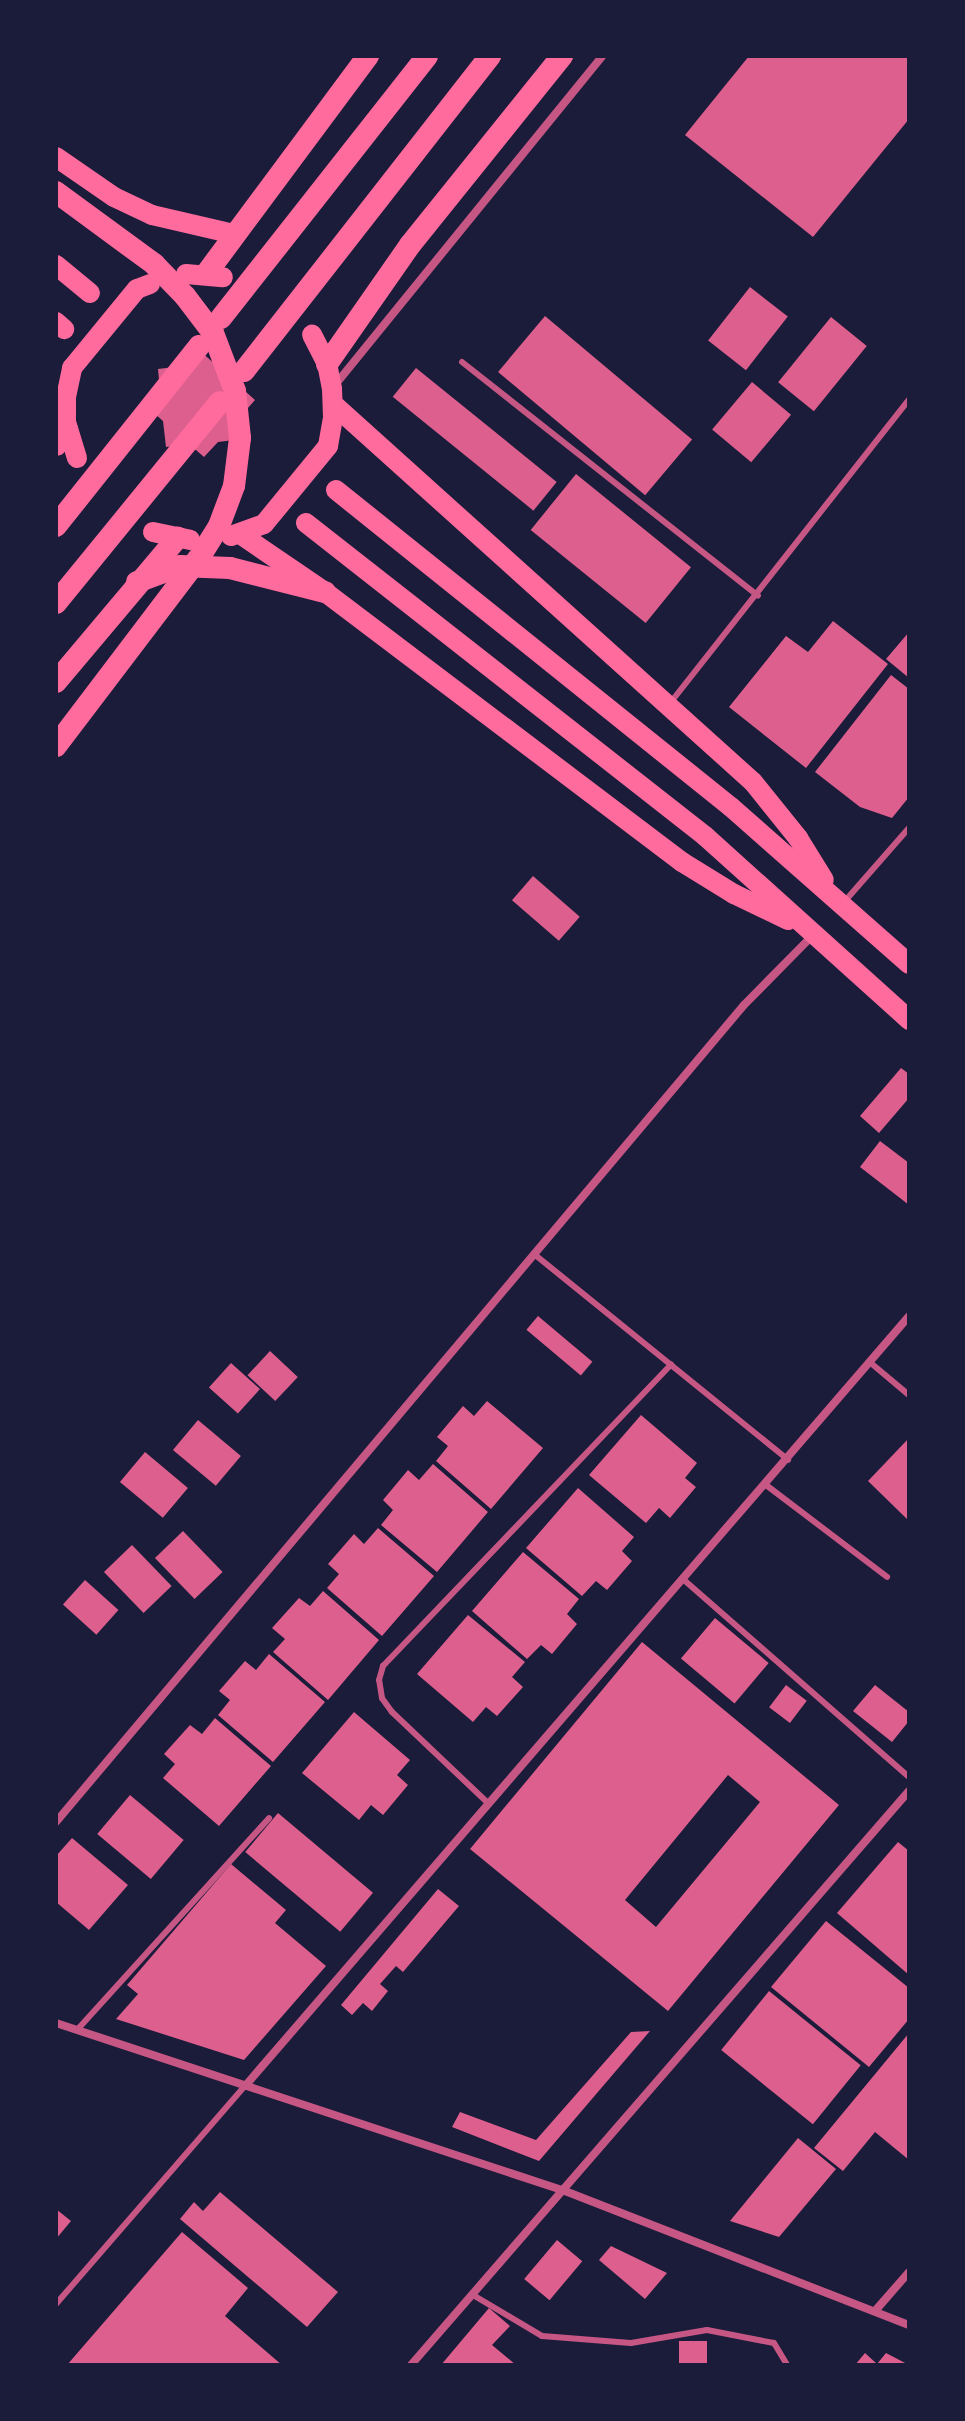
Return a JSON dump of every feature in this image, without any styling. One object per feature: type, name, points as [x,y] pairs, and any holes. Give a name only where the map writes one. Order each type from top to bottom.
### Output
[{"type":"highway","points":[[205,275],[368,56]]},
{"type":"highway","points":[[221,318],[427,56]]},
{"type":"highway","points":[[244,371],[490,56]]},
{"type":"highway","points":[[327,364],[360,311],[562,56]]},
{"type":"highway","points":[[56,192],[154,264],[185,296],[213,333],[235,391],[240,438],[234,486],[219,526],[198,559],[56,746]]},
{"type":"highway","points":[[56,526],[199,346]]},
{"type":"highway","points":[[56,603],[220,402]]},
{"type":"highway","points":[[56,682],[137,582],[184,539]]},
{"type":"highway","points":[[137,582],[180,566],[230,568],[325,592]]},
{"type":"main road","points":[[56,157],[114,197],[152,215],[234,234]]},
{"type":"main road","points":[[56,265],[90,293]]},
{"type":"main road","points":[[77,458],[62,437],[66,397],[64,362],[137,289],[150,284]]},
{"type":"main road","points":[[312,335],[327,364],[332,396],[328,446],[264,524],[234,535],[325,592],[682,862],[734,894],[812,932]]},
{"type":"main road","points":[[332,396],[753,782],[798,838],[840,902]]},
{"type":"main road","points":[[336,490],[731,807],[900,953]]},
{"type":"main road","points":[[306,523],[705,836],[909,1020]]},
{"type":"main road","points":[[153,532],[184,539]]},
{"type":"street","points":[[332,396],[602,56]]},
{"type":"street","points":[[56,1822],[744,1005],[812,932]]},
{"type":"street","points":[[246,2085],[872,1364],[909,1316]]},
{"type":"street","points":[[411,2365],[909,1791]]},
{"type":"street","points":[[56,2023],[565,2191],[909,2325]]},
{"type":"street","points":[[875,2311],[909,2272]]},
{"type":"lane","points":[[462,362],[758,596]]},
{"type":"lane","points":[[669,704],[758,596],[909,400]]},
{"type":"lane","points":[[840,902],[909,828]]},
{"type":"lane","points":[[534,1254],[788,1460]]},
{"type":"lane","points":[[872,1364],[909,1395]]},
{"type":"lane","points":[[490,1804],[392,1712],[380,1689],[383,1666],[671,1365]]},
{"type":"lane","points":[[766,1485],[887,1577]]},
{"type":"lane","points":[[684,1580],[909,1777]]},
{"type":"lane","points":[[77,2030],[269,1818]]},
{"type":"lane","points":[[56,2304],[246,2085]]},
{"type":"lane","points":[[473,2295],[542,2336],[631,2343],[707,2330],[774,2343],[787,2365]]},
{"type":"building","points":[[749,56],[909,56],[909,119],[813,237],[685,135]]},
{"type":"building","points":[[750,287],[788,317],[746,370],[708,341]]},
{"type":"building","points":[[545,316],[692,439],[645,495],[498,372]]},
{"type":"building","points":[[831,317],[867,346],[814,411],[778,382]]},
{"type":"building","points":[[198,349],[255,400],[240,417],[242,439],[218,442],[204,457],[189,444],[166,447],[163,421],[146,406],[160,391],[158,369],[182,366]]},
{"type":"building","points":[[416,368],[557,482],[533,511],[393,397]]},
{"type":"building","points":[[752,382],[791,415],[751,462],[712,429]]},
{"type":"building","points":[[576,474],[691,567],[646,623],[531,530]]},
{"type":"building","points":[[833,621],[888,664],[806,768],[729,707],[786,636],[808,652]]},
{"type":"building","points":[[909,632],[909,678],[886,659]]},
{"type":"building","points":[[891,675],[909,689],[909,797],[892,818],[860,807],[815,772]]},
{"type":"building","points":[[533,876],[580,917],[559,941],[512,900]]},
{"type":"building","points":[[901,1068],[909,1074],[909,1098],[879,1133],[860,1116]]},
{"type":"building","points":[[880,1141],[909,1163],[909,1205],[860,1167]]},
{"type":"building","points":[[538,1316],[592,1362],[581,1375],[526,1330]]},
{"type":"building","points":[[270,1351],[298,1377],[275,1401],[247,1375]]},
{"type":"building","points":[[231,1363],[260,1389],[238,1414],[209,1388]]},
{"type":"building","points":[[487,1401],[543,1448],[491,1509],[436,1461],[448,1446],[437,1437],[463,1406],[474,1416]]},
{"type":"building","points":[[641,1415],[697,1463],[685,1478],[696,1487],[670,1518],[659,1508],[646,1523],[589,1475]]},
{"type":"building","points":[[198,1420],[241,1456],[216,1486],[173,1450]]},
{"type":"building","points":[[909,1438],[909,1521],[868,1481]]},
{"type":"building","points":[[145,1452],[188,1488],[163,1518],[120,1482]]},
{"type":"building","points":[[433,1464],[488,1512],[437,1572],[381,1525],[393,1510],[383,1500],[408,1470],[419,1480]]},
{"type":"building","points":[[578,1488],[634,1537],[622,1551],[632,1561],[607,1590],[596,1581],[582,1596],[526,1548]]},
{"type":"building","points":[[378,1528],[434,1576],[382,1636],[327,1588],[339,1574],[328,1564],[354,1534],[364,1544]]},
{"type":"building","points":[[183,1531],[223,1572],[195,1599],[155,1558]]},
{"type":"building","points":[[132,1545],[172,1586],[144,1613],[104,1572]]},
{"type":"building","points":[[523,1552],[579,1599],[567,1614],[577,1624],[552,1654],[541,1645],[527,1659],[472,1611]]},
{"type":"building","points":[[85,1580],[118,1610],[96,1635],[63,1605]]},
{"type":"building","points":[[323,1591],[379,1640],[328,1700],[273,1652],[285,1639],[272,1628],[299,1598],[310,1606]]},
{"type":"building","points":[[468,1615],[525,1662],[512,1677],[523,1687],[497,1716],[486,1707],[473,1722],[417,1674]]},
{"type":"building","points":[[715,1618],[769,1663],[735,1704],[681,1659]]},
{"type":"building","points":[[642,1642],[839,1805],[668,2011],[470,1849]],"holes":[[[728,1775],[760,1802],[656,1927],[625,1900]]]},
{"type":"building","points":[[269,1654],[325,1702],[273,1762],[218,1715],[230,1700],[219,1691],[245,1661],[256,1670]]},
{"type":"building","points":[[786,1685],[807,1701],[790,1723],[769,1707]]},
{"type":"building","points":[[875,1685],[909,1712],[909,1721],[892,1742],[853,1711]]},
{"type":"building","points":[[354,1712],[410,1760],[397,1775],[408,1785],[383,1815],[371,1805],[359,1820],[302,1773]]},
{"type":"building","points":[[215,1718],[271,1766],[219,1826],[163,1778],[175,1764],[164,1754],[190,1725],[202,1734]]},
{"type":"building","points":[[130,1795],[184,1840],[151,1879],[97,1834]]},
{"type":"building","points":[[278,1813],[373,1893],[340,1932],[245,1852]]},
{"type":"building","points":[[72,1838],[128,1885],[89,1930],[56,1902],[56,1856]]},
{"type":"building","points":[[898,1842],[909,1851],[909,1975],[837,1913]]},
{"type":"building","points":[[231,1864],[286,1910],[275,1923],[326,1966],[244,2060],[116,2019],[138,1994],[127,1985]]},
{"type":"building","points":[[438,1889],[459,1906],[403,1972],[396,1966],[380,1984],[388,1991],[372,2011],[363,2003],[352,2015],[341,2005]]},
{"type":"building","points":[[826,1921],[909,1988],[909,2019],[869,2067],[771,1987]]},
{"type":"building","points":[[769,1991],[861,2065],[813,2124],[721,2050]]},
{"type":"building","points":[[650,2031],[539,2161],[452,2127],[460,2112],[536,2140],[631,2032]]},
{"type":"building","points":[[909,2033],[909,2160],[875,2132],[843,2171],[814,2148]]},
{"type":"building","points":[[798,2138],[836,2169],[779,2237],[730,2221]]},
{"type":"building","points":[[220,2192],[338,2292],[307,2327],[180,2219],[194,2202],[203,2211]]},
{"type":"building","points":[[56,2209],[71,2221],[56,2239]]},
{"type":"building","points":[[182,2232],[248,2288],[225,2316],[282,2365],[67,2365]]},
{"type":"building","points":[[557,2240],[582,2261],[549,2300],[524,2279]]},
{"type":"building","points":[[611,2246],[667,2273],[645,2299],[599,2260]]},
{"type":"building","points":[[489,2308],[510,2326],[492,2345],[516,2365],[441,2365]]},
{"type":"building","points":[[679,2341],[707,2341],[707,2365],[679,2365]]},
{"type":"building","points":[[865,2353],[877,2364],[886,2353],[909,2365],[855,2365]]}]
